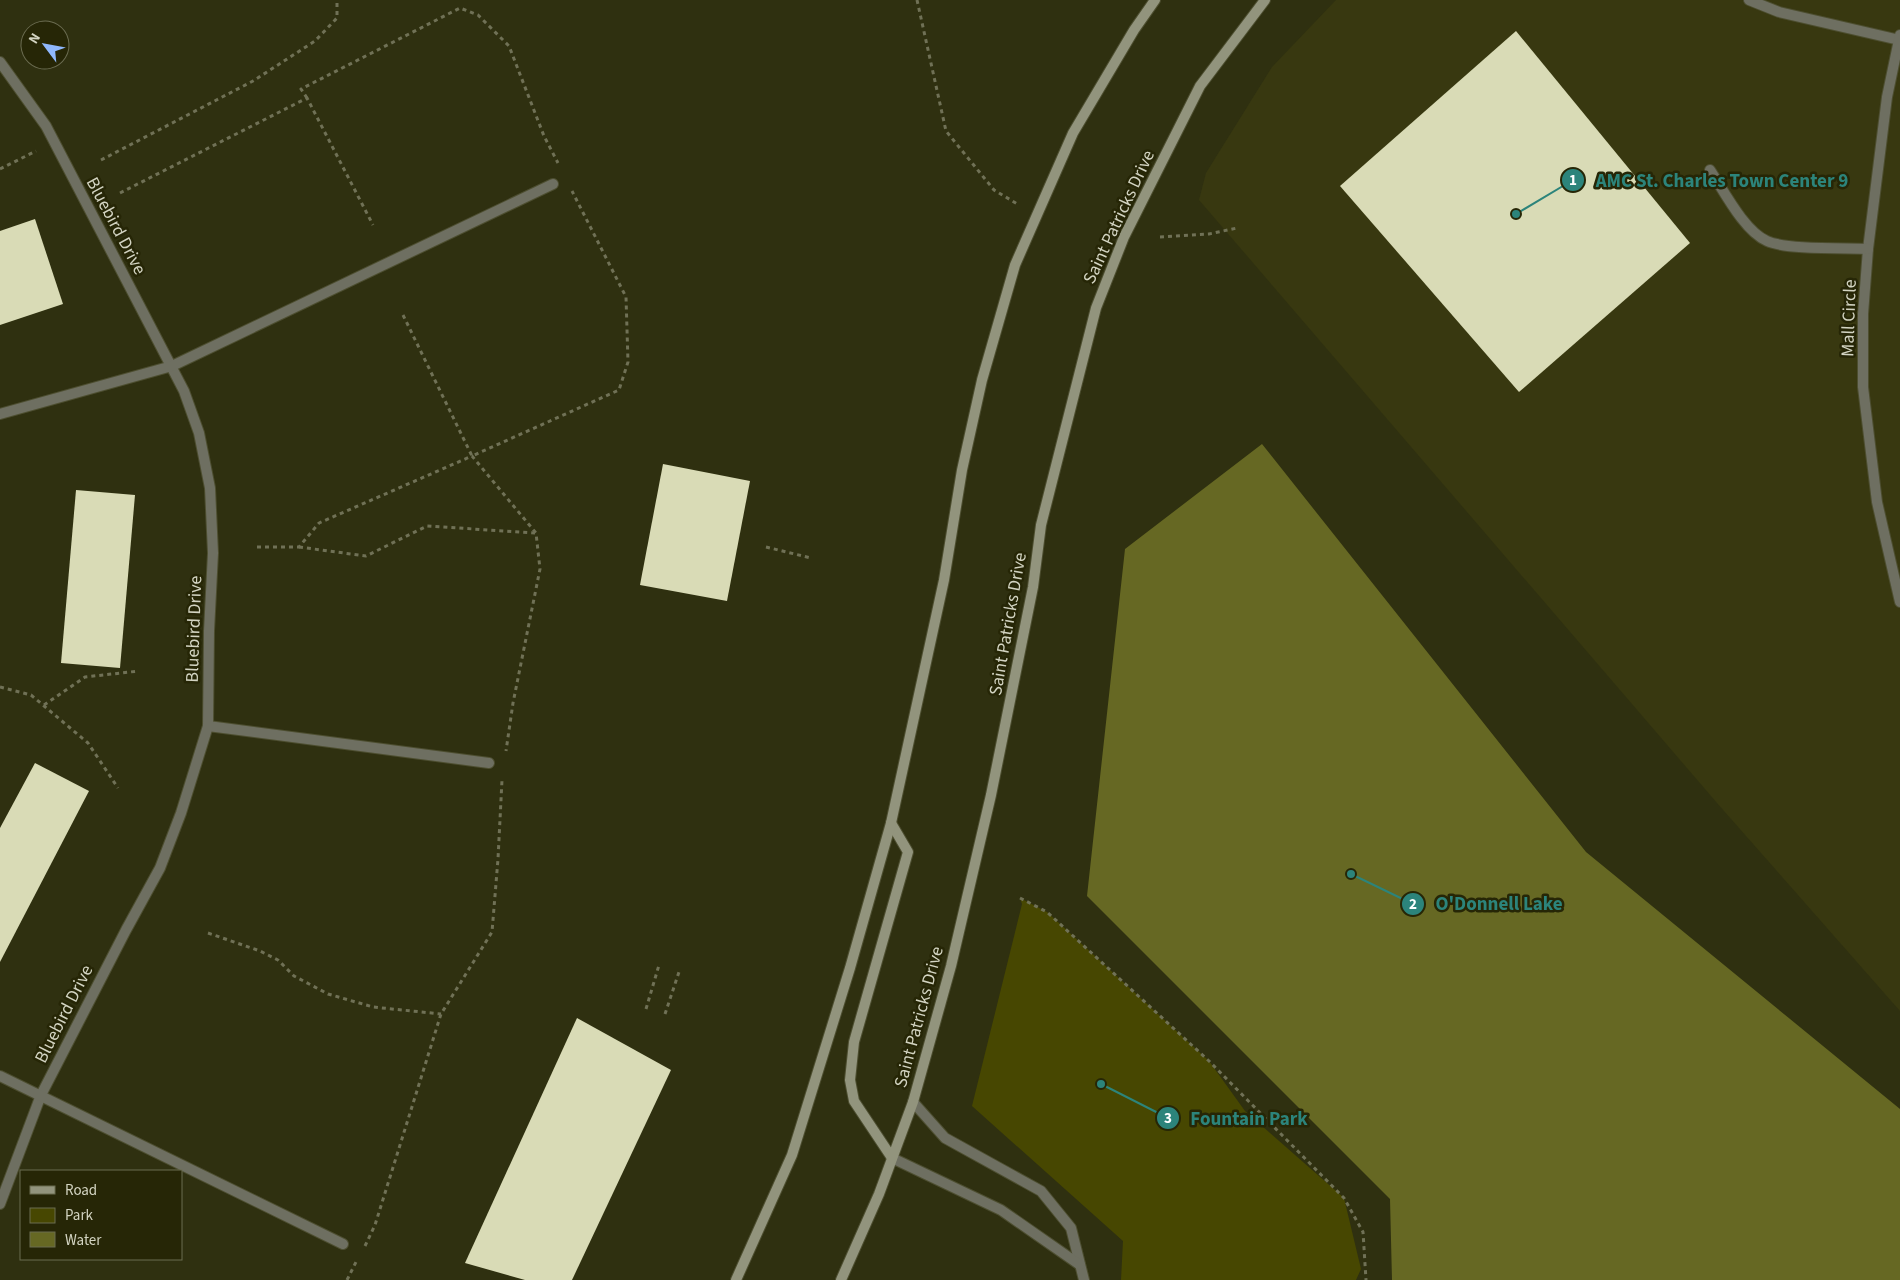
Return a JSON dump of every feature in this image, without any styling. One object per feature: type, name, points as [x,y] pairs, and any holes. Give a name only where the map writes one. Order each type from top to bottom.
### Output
[{"type":"main road","points":[[736,1280],[792,1155],[850,968],[891,824],[944,580],[962,470],[982,380],[1015,265],[1074,133],[1134,30],[1155,0]]},
{"type":"main road","name":"Saint Patricks Drive","points":[[841,1280],[879,1194],[913,1102],[951,966],[989,804],[1033,587],[1041,525],[1096,308],[1124,237],[1200,86],[1265,0]]},
{"type":"main road","points":[[891,824],[908,852],[854,1042],[850,1080],[854,1101],[892,1158]]},
{"type":"street","points":[[1749,0],[1779,12],[1899,37]]},
{"type":"street","name":"Mall Circle","points":[[1899,37],[1887,97],[1868,249],[1863,314],[1863,387],[1877,502],[1900,602]]},
{"type":"street","name":"Bluebird Drive","points":[[0,62],[46,126],[112,256],[184,391],[199,433],[210,488],[213,553],[209,631],[208,726],[181,813],[160,868],[41,1095],[0,1204]]},
{"type":"street","points":[[1710,170],[1747,226],[1767,241],[1784,245],[1868,249]]},
{"type":"street","points":[[0,414],[172,366],[553,184]]},
{"type":"street","points":[[208,726],[489,764]]},
{"type":"street","points":[[0,1076],[343,1244]]},
{"type":"street","points":[[913,1102],[945,1138],[1041,1191],[1071,1228],[1084,1280]]},
{"type":"street","points":[[892,1158],[1001,1210],[1080,1265]]},
{"type":"path","points":[[101,160],[253,81],[315,41],[337,18],[337,0]]},
{"type":"path","points":[[917,0],[946,131],[994,190],[1036,215]]},
{"type":"path","points":[[120,194],[307,98],[373,225]]},
{"type":"path","points":[[0,169],[54,142]]},
{"type":"path","points":[[1160,237],[1209,234],[1237,228]]},
{"type":"path","points":[[299,547],[319,523],[472,456],[536,533],[540,568],[513,703],[504,761]]},
{"type":"path","points":[[257,547],[299,547],[366,556],[427,526],[536,533]]},
{"type":"path","points":[[766,547],[811,558]]},
{"type":"path","points":[[44,706],[85,677],[138,670]]},
{"type":"path","points":[[0,687],[31,695],[88,743],[118,788]]},
{"type":"path","points":[[363,1249],[375,1225],[441,1014],[492,932],[503,771]]},
{"type":"path","points":[[1020,898],[1047,912],[1188,1042],[1344,1198],[1363,1232],[1366,1280]]},
{"type":"path","points":[[208,933],[260,951],[278,960],[294,976],[328,994],[373,1007],[441,1014]]},
{"type":"path","points":[[646,1009],[659,965]]},
{"type":"path","points":[[665,1014],[679,972]]},
{"type":"path","points":[[347,1280],[359,1257]]},
{"type":"shaded area","points":[[1336,0],[1900,0],[1900,1011],[1717,803],[1199,200],[1206,173],[1272,67]]},
{"type":"green space","points":[[1020,898],[1047,912],[1209,1061],[1245,1111],[1344,1198],[1361,1269],[1356,1280],[1121,1280],[1123,1241],[972,1106],[1022,904]]},
{"type":"water","points":[[1262,444],[1586,852],[1900,1109],[1900,1280],[1392,1280],[1390,1199],[1087,896],[1125,549]]},
{"type":"building","points":[[1516,31],[1690,243],[1519,392],[1340,186]]},
{"type":"building","points":[[35,219],[63,304],[0,325],[0,231]]},
{"type":"building","points":[[663,464],[750,481],[727,601],[640,585]]},
{"type":"building","points":[[76,490],[135,495],[120,668],[61,663]]},
{"type":"building","points":[[35,763],[89,791],[0,962],[0,828]]},
{"type":"building","points":[[577,1018],[671,1070],[572,1280],[525,1280],[465,1263]]},
{"type":"place","name":"AMC St. Charles Town Center 9","points":[[1516,214]]},
{"type":"place","name":"O'Donnell Lake","points":[[1351,874]]},
{"type":"place","name":"Fountain Park","points":[[1101,1084]]}]
